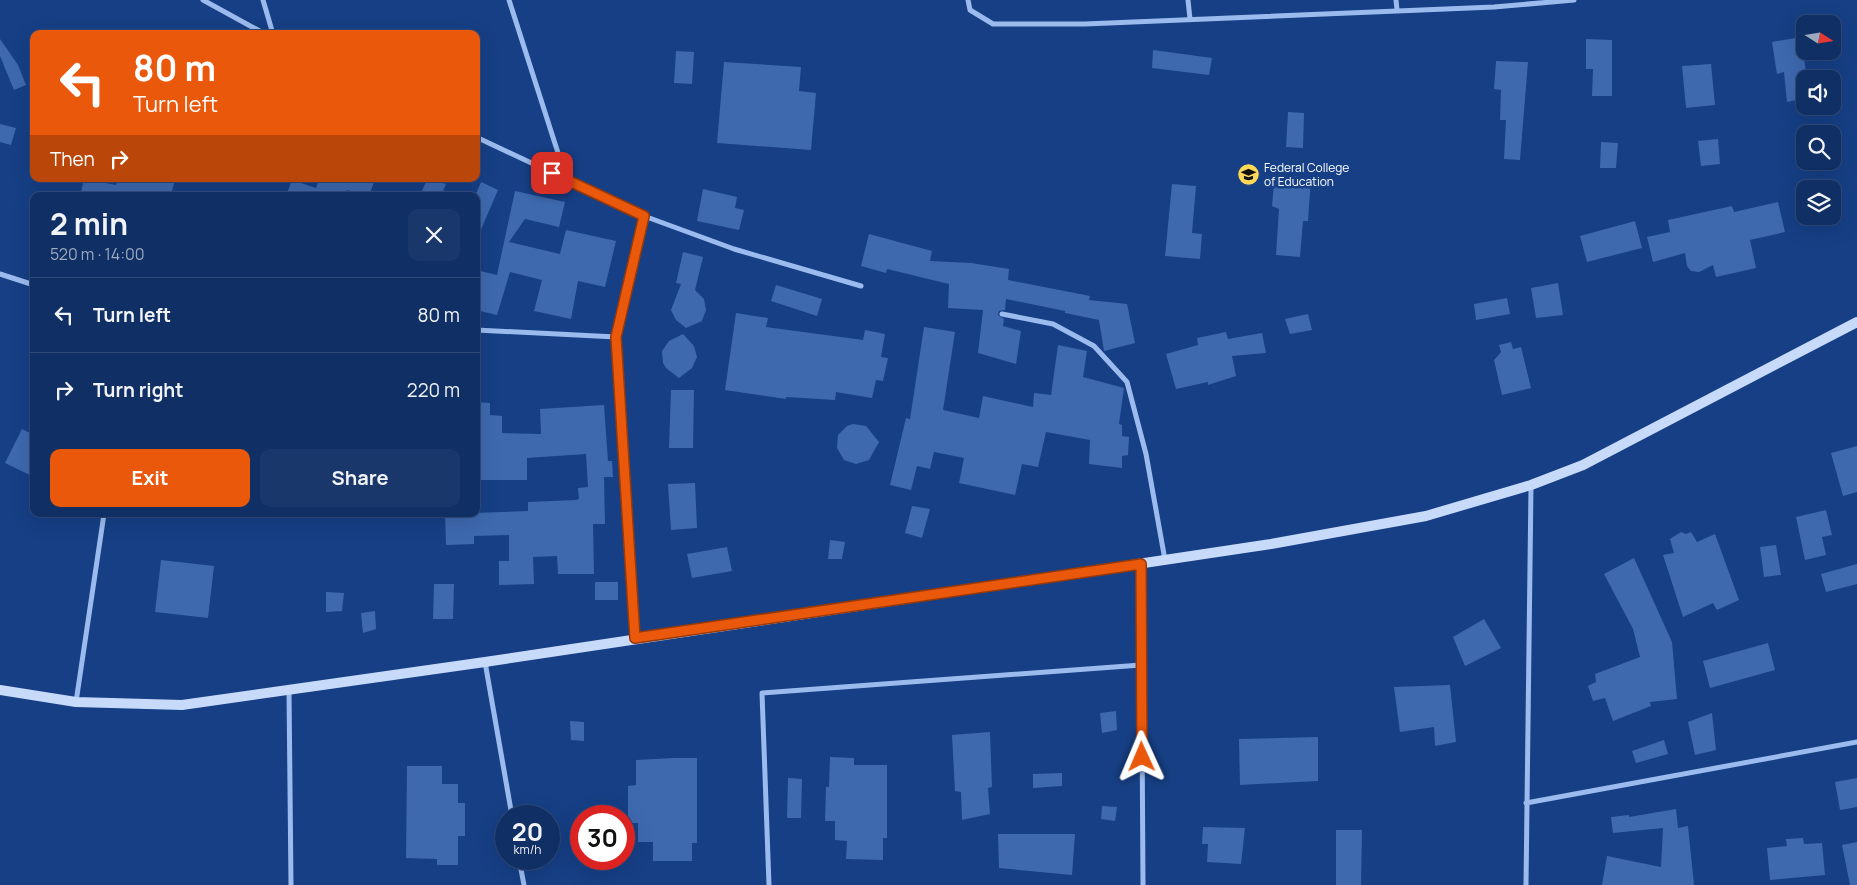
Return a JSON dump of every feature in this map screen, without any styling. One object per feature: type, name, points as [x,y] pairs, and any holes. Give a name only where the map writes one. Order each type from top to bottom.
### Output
[{"type":"main road","points":[[0,690],[76,702],[182,705],[485,662],[635,638],[1141,564],[1401,521],[1469,504],[1531,485],[1583,465],[1665,424],[1857,322]]},
{"type":"street","points":[[204,0],[258,30]]},
{"type":"street","points":[[263,0],[272,30]]},
{"type":"street","points":[[509,0],[567,181]]},
{"type":"street","points":[[968,0],[970,10],[993,24],[1085,24],[1494,7],[1574,0]]},
{"type":"street","points":[[1188,0],[1190,19]]},
{"type":"street","points":[[1396,0],[1397,10]]},
{"type":"street","points":[[480,138],[644,216],[734,249],[861,286]]},
{"type":"street","points":[[635,638],[616,337],[644,216]]},
{"type":"street","points":[[0,274],[30,284]]},
{"type":"street","points":[[1002,314],[1053,324],[1094,346],[1127,382],[1146,454],[1164,560]]},
{"type":"street","points":[[480,330],[616,337]]},
{"type":"street","points":[[1526,885],[1531,485]]},
{"type":"street","points":[[76,702],[104,517]]},
{"type":"street","points":[[1141,564],[1143,885]]},
{"type":"street","points":[[485,662],[510,805]]},
{"type":"street","points":[[769,885],[762,693],[1141,665]]},
{"type":"street","points":[[290,690],[291,885]]},
{"type":"street","points":[[1526,803],[1857,742]]},
{"type":"street","points":[[521,870],[524,885]]},
{"type":"building","points":[[1796,38],[1796,60],[1804,60],[1806,70],[1796,70],[1796,100],[1787,102],[1784,72],[1777,74],[1772,42]]},
{"type":"building","points":[[0,39],[18,65],[26,85],[14,90],[0,56]]},
{"type":"building","points":[[1586,39],[1612,40],[1612,96],[1592,96],[1593,69],[1586,69]]},
{"type":"building","points":[[1153,50],[1212,58],[1209,75],[1152,68]]},
{"type":"building","points":[[676,51],[694,52],[692,84],[674,83]]},
{"type":"building","points":[[1496,61],[1528,62],[1520,160],[1504,159],[1506,120],[1500,120],[1501,90],[1494,89]]},
{"type":"building","points":[[724,62],[801,67],[799,91],[816,93],[811,150],[717,143]]},
{"type":"building","points":[[1711,64],[1715,105],[1686,108],[1682,66]]},
{"type":"building","points":[[1288,112],[1304,113],[1303,148],[1286,147]]},
{"type":"building","points":[[0,124],[16,128],[11,145],[0,142]]},
{"type":"building","points":[[1718,139],[1720,164],[1701,166],[1698,141]]},
{"type":"building","points":[[1601,142],[1618,143],[1616,168],[1600,168]]},
{"type":"building","points":[[1289,176],[1311,178],[1308,221],[1303,221],[1300,257],[1276,255],[1279,209],[1272,206],[1274,183],[1288,184]]},
{"type":"building","points":[[83,182],[100,182],[116,185],[117,182],[174,182],[172,192],[81,192]]},
{"type":"building","points":[[291,182],[298,182],[316,188],[318,182],[374,182],[370,192],[347,190],[346,192],[288,192]]},
{"type":"building","points":[[426,182],[446,184],[443,192],[422,192]]},
{"type":"building","points":[[481,182],[498,190],[480,232],[480,192],[477,192]]},
{"type":"building","points":[[1172,184],[1196,186],[1192,233],[1202,234],[1200,259],[1165,256]]},
{"type":"building","points":[[703,189],[737,197],[735,208],[744,210],[739,230],[697,221]]},
{"type":"building","points":[[515,191],[565,202],[559,227],[525,219],[509,242],[560,254],[566,230],[616,241],[605,287],[578,281],[571,319],[534,311],[542,280],[510,272],[497,315],[480,311],[480,271],[497,275]]},
{"type":"building","points":[[1778,202],[1785,232],[1750,240],[1756,268],[1716,277],[1713,265],[1699,272],[1691,271],[1687,266],[1685,253],[1653,262],[1647,237],[1670,232],[1668,220],[1732,206],[1734,212]]},
{"type":"building","points":[[1635,221],[1642,248],[1587,262],[1580,236]]},
{"type":"building","points":[[869,234],[932,251],[930,261],[971,263],[1009,269],[1008,280],[1090,296],[1089,300],[1127,304],[1135,343],[1104,351],[1099,320],[1006,299],[1005,310],[999,311],[998,315],[1004,319],[1003,326],[1021,331],[1016,364],[978,353],[983,310],[948,308],[949,284],[887,269],[886,273],[861,266]]},
{"type":"building","points":[[683,252],[703,257],[695,290],[704,299],[706,310],[702,321],[686,328],[676,320],[671,310],[681,284],[676,283]]},
{"type":"building","points":[[1558,283],[1563,315],[1536,318],[1531,288]]},
{"type":"building","points":[[776,285],[822,299],[817,316],[771,301]]},
{"type":"building","points":[[1507,298],[1510,314],[1476,320],[1474,304]]},
{"type":"building","points":[[736,313],[768,318],[766,327],[863,340],[865,330],[885,334],[881,357],[888,358],[883,381],[876,380],[872,398],[836,392],[835,400],[786,397],[786,399],[725,390]]},
{"type":"building","points":[[1308,314],[1312,330],[1290,334],[1285,319]]},
{"type":"building","points":[[924,327],[955,332],[943,410],[979,418],[983,396],[1033,407],[1034,393],[1051,395],[1058,345],[1087,351],[1083,377],[1124,388],[1119,424],[1122,425],[1122,436],[1129,437],[1128,455],[1122,456],[1122,468],[1089,464],[1090,440],[1046,432],[1038,467],[1022,464],[1015,495],[959,483],[964,458],[934,452],[930,469],[917,466],[911,490],[890,485],[906,418],[910,419]]},
{"type":"building","points":[[1226,332],[1228,339],[1262,333],[1266,353],[1232,356],[1236,376],[1208,385],[1208,382],[1176,389],[1166,354],[1198,345],[1197,338]]},
{"type":"building","points":[[683,334],[694,346],[697,357],[692,368],[679,378],[666,368],[663,363],[662,351],[669,341]]},
{"type":"building","points":[[1511,342],[1513,349],[1521,347],[1531,388],[1502,395],[1494,360],[1501,352],[1499,345]]},
{"type":"building","points":[[671,390],[694,390],[693,448],[669,448]]},
{"type":"building","points":[[480,402],[490,403],[490,415],[502,416],[502,433],[541,434],[540,409],[604,405],[608,461],[612,461],[613,477],[604,477],[605,524],[593,524],[594,574],[558,574],[557,556],[533,557],[534,584],[499,585],[499,561],[509,561],[509,535],[474,536],[474,544],[446,545],[445,517],[480,517],[480,513],[528,511],[528,502],[579,499],[578,488],[588,487],[586,454],[527,458],[527,480],[480,480]]},
{"type":"building","points":[[853,424],[866,426],[879,442],[869,460],[856,464],[844,460],[837,448],[838,435],[847,426]]},
{"type":"building","points":[[22,429],[30,433],[30,475],[5,463]]},
{"type":"building","points":[[1857,446],[1857,492],[1843,496],[1831,453]]},
{"type":"building","points":[[695,483],[697,528],[671,530],[668,484]]},
{"type":"building","points":[[912,506],[930,509],[922,538],[905,533]]},
{"type":"building","points":[[1826,510],[1832,535],[1822,537],[1826,555],[1805,560],[1796,517]]},
{"type":"building","points":[[1681,532],[1686,534],[1691,532],[1697,542],[1715,534],[1739,600],[1717,610],[1713,603],[1683,617],[1663,555],[1674,553],[1670,539]]},
{"type":"building","points":[[830,540],[845,542],[842,559],[828,559]]},
{"type":"building","points":[[1776,545],[1781,575],[1764,577],[1760,547]]},
{"type":"building","points":[[727,547],[732,571],[692,578],[687,554]]},
{"type":"building","points":[[1634,558],[1672,642],[1677,699],[1650,702],[1651,706],[1613,721],[1605,698],[1593,701],[1588,686],[1596,682],[1595,674],[1640,657],[1633,629],[1604,574]]},
{"type":"building","points":[[161,560],[214,566],[208,618],[155,612]]},
{"type":"building","points":[[1857,564],[1857,584],[1826,592],[1821,574]]},
{"type":"building","points":[[595,582],[618,582],[618,600],[595,600]]},
{"type":"building","points":[[434,584],[454,584],[453,619],[433,619]]},
{"type":"building","points":[[326,592],[344,593],[342,611],[326,612]]},
{"type":"building","points":[[375,611],[376,629],[363,633],[361,613]]},
{"type":"building","points":[[1484,619],[1501,648],[1465,666],[1453,637]]},
{"type":"building","points":[[1768,643],[1775,670],[1710,688],[1703,661]]},
{"type":"building","points":[[1450,685],[1456,742],[1435,746],[1434,727],[1400,732],[1394,687]]},
{"type":"building","points":[[1116,711],[1117,730],[1102,733],[1100,713]]},
{"type":"building","points":[[1712,713],[1716,750],[1695,755],[1688,722]]},
{"type":"building","points":[[570,721],[584,722],[584,741],[571,740]]},
{"type":"building","points":[[990,732],[992,787],[988,788],[990,814],[962,820],[961,792],[955,791],[952,735]]},
{"type":"building","points":[[1318,737],[1318,781],[1240,785],[1239,739]]},
{"type":"building","points":[[1664,740],[1668,754],[1636,763],[1632,751]]},
{"type":"building","points":[[830,757],[854,758],[854,765],[887,765],[887,838],[883,838],[883,860],[846,859],[847,841],[835,840],[835,821],[825,821],[826,787],[829,787]]},
{"type":"building","points":[[697,758],[697,843],[692,843],[692,861],[653,861],[653,842],[638,842],[638,823],[635,823],[635,805],[628,805],[628,786],[636,785],[636,760]]},
{"type":"building","points":[[407,766],[442,766],[442,784],[458,784],[458,803],[465,803],[465,836],[458,836],[458,865],[437,865],[437,859],[406,858]]},
{"type":"building","points":[[1062,773],[1062,786],[1033,788],[1033,774]]},
{"type":"building","points":[[788,778],[802,779],[801,818],[787,818]]},
{"type":"building","points":[[1857,778],[1857,807],[1840,810],[1835,782]]},
{"type":"building","points":[[1102,806],[1117,807],[1115,821],[1101,819]]},
{"type":"building","points":[[1676,809],[1678,828],[1688,826],[1694,885],[1602,885],[1607,856],[1661,867],[1663,828],[1613,833],[1611,817],[1629,815],[1629,817]]},
{"type":"building","points":[[1203,827],[1245,828],[1241,864],[1207,862],[1208,844],[1202,844]]},
{"type":"building","points":[[1336,830],[1362,830],[1361,885],[1336,885]]},
{"type":"building","points":[[998,834],[1075,834],[1072,875],[999,868]]},
{"type":"building","points":[[1803,838],[1804,844],[1822,843],[1825,875],[1770,880],[1767,848],[1787,846],[1786,839]]},
{"type":"building","points":[[1857,842],[1857,885],[1850,885],[1842,845]]},
{"type":"place","name":"Federal College of Education","points":[[1248,174]]},
{"type":"route","points":[[552,173],[644,216],[616,337],[635,638],[924,597],[1034,578],[1141,564],[1142,757]]}]
